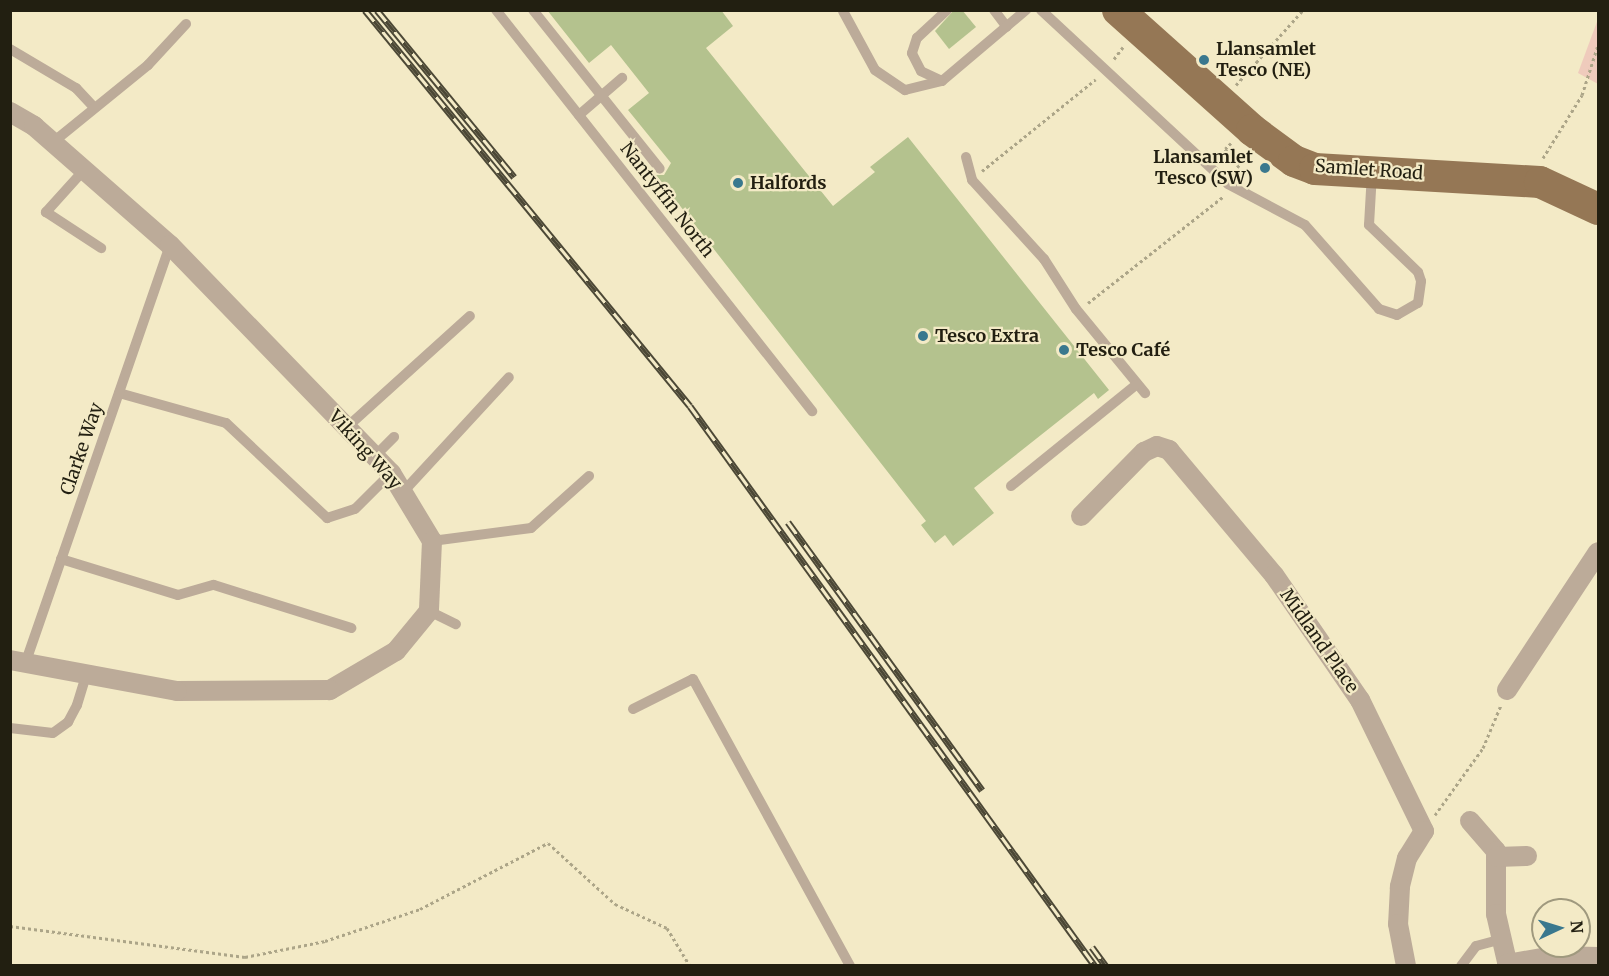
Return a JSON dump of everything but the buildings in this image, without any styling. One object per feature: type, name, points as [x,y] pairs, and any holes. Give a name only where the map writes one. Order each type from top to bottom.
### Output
[{"type":"main road","name":"Samlet Road","points":[[1118,10],[1252,130],[1294,160],[1315,169],[1528,182],[1563,189],[1599,209]]},
{"type":"street","name":"Viking Way","points":[[10,112],[52,143],[170,245],[391,473],[432,542]]},
{"type":"street","name":"Midland Place","points":[[1081,516],[1144,452],[1157,446],[1169,450],[1274,575],[1360,700],[1424,831]]},
{"type":"street","points":[[18,662],[177,691],[330,690],[396,651],[429,611],[432,542]]},
{"type":"street","points":[[1507,690],[1599,552]]},
{"type":"street","points":[[1470,821],[1488,838],[1497,856],[1496,914],[1507,965],[1546,957],[1599,957]]},
{"type":"street","points":[[1406,966],[1398,924],[1400,887],[1407,858],[1424,831]]},
{"type":"street","points":[[1497,856],[1527,856]]},
{"type":"lane","name":"Nantyffin North","points":[[496,10],[812,411]]},
{"type":"lane","points":[[533,10],[660,169]]},
{"type":"lane","points":[[850,10],[842,11],[855,41],[887,81],[905,90],[942,81],[1026,10]]},
{"type":"lane","points":[[942,81],[921,71],[912,53],[917,38],[947,10]]},
{"type":"lane","points":[[994,10],[1007,27]]},
{"type":"lane","points":[[1041,10],[1106,68],[1228,184],[1305,225],[1380,309],[1397,315],[1418,303],[1421,281],[1418,272],[1369,225],[1372,171]]},
{"type":"lane","points":[[52,143],[148,65],[186,24]]},
{"type":"lane","points":[[10,49],[76,88],[94,107]]},
{"type":"lane","points":[[579,115],[622,78]]},
{"type":"lane","points":[[966,157],[972,180],[1044,259],[1076,309],[1145,393]]},
{"type":"lane","points":[[84,170],[46,212],[101,248]]},
{"type":"lane","name":"Clarke Way","points":[[18,662],[61,559],[170,245]]},
{"type":"lane","points":[[346,429],[470,316]]},
{"type":"lane","points":[[403,492],[509,377]]},
{"type":"lane","points":[[1011,486],[1137,384]]},
{"type":"lane","points":[[119,393],[226,423],[327,518],[355,509],[391,473]]},
{"type":"lane","points":[[375,456],[394,437]]},
{"type":"lane","points":[[432,542],[531,528],[589,476]]},
{"type":"lane","points":[[61,559],[178,595],[214,585],[351,628]]},
{"type":"lane","points":[[429,611],[456,624]]},
{"type":"lane","points":[[10,728],[53,733],[73,713],[86,675]]},
{"type":"lane","points":[[633,709],[693,679],[850,966]]},
{"type":"lane","points":[[1461,966],[1476,946],[1502,939]]},
{"type":"path","points":[[1236,85],[1303,10]]},
{"type":"path","points":[[972,180],[1106,68],[1124,45]]},
{"type":"path","points":[[1528,182],[1582,95],[1599,45]]},
{"type":"path","points":[[1076,309],[1223,197],[1239,165],[1225,149],[1236,138]]},
{"type":"path","points":[[1424,831],[1483,748],[1507,690]]},
{"type":"path","points":[[10,926],[245,957],[325,942],[420,909],[548,843],[615,904],[667,928],[690,966]]},
{"type":"shaded area","points":[[1598,19],[1598,84],[1578,73]]},
{"type":"railway","points":[[365,10],[690,406],[1095,966]]},
{"type":"railway","points":[[377,10],[514,177]]},
{"type":"railway","points":[[788,522],[982,790]]},
{"type":"railway","points":[[1092,947],[1106,966]]},
{"type":"place","name":"Llansamlet Tesco (NE)","points":[[1204,60]]},
{"type":"place","name":"Llansamlet Tesco (SW)","points":[[1265,168]]},
{"type":"place","name":"Halfords","points":[[738,183]]},
{"type":"place","name":"Tesco Extra","points":[[923,336]]},
{"type":"place","name":"Tesco Café","points":[[1064,350]]}]
